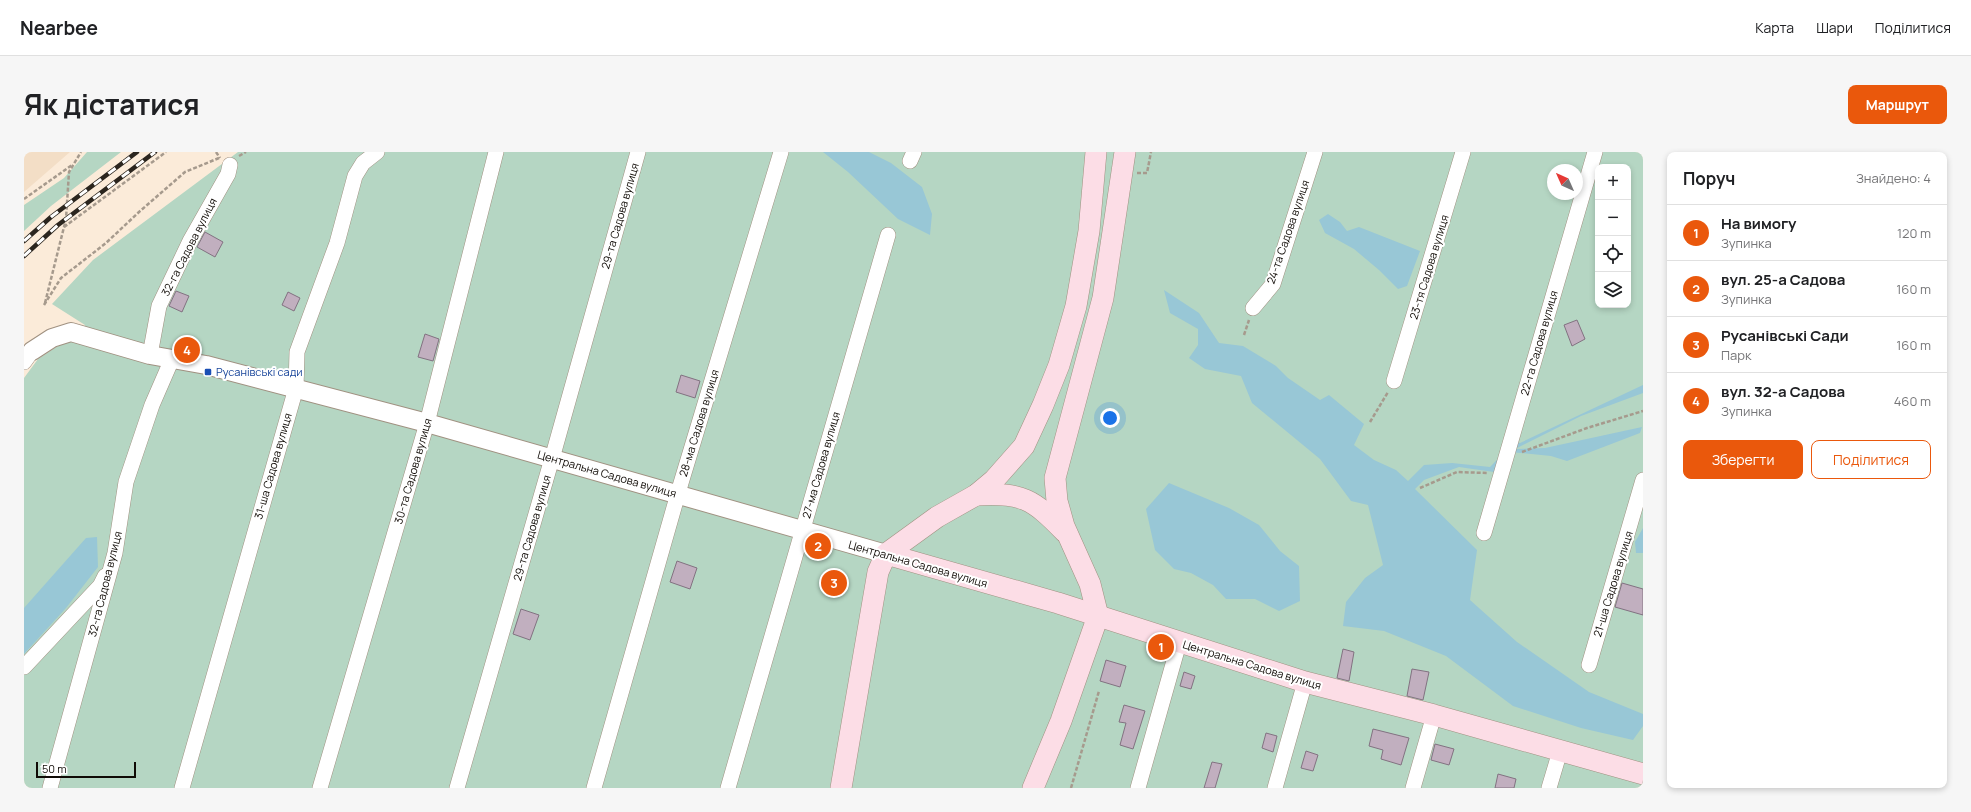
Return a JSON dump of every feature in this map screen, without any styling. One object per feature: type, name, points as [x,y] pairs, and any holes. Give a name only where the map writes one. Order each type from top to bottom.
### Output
[{"type":"main road","points":[[841,788],[878,572],[886,554],[937,517],[976,495],[994,480],[1024,446],[1059,365],[1076,306],[1084,266],[1096,174],[1096,152]]},
{"type":"main road","points":[[1034,788],[1061,720],[1098,616],[1090,584],[1068,536],[1057,501],[1055,478],[1103,298],[1125,152]]},
{"type":"main road","points":[[976,495],[999,493],[1025,498],[1046,513],[1068,536]]},
{"type":"main road","name":"Центральна Садова вулиця","points":[[886,554],[1098,616],[1179,643],[1306,682],[1434,715],[1643,774]]},
{"type":"street","name":"31-ша Садова вулиця","points":[[182,788],[296,388],[297,352],[337,243],[355,176],[364,164],[377,152]]},
{"type":"street","name":"30-та Садова вулиця","points":[[320,788],[427,423],[496,152]]},
{"type":"street","name":"29-та Садова вулиця","points":[[457,788],[638,152]]},
{"type":"street","name":"28-ма Садова вулиця","points":[[594,788],[678,494],[781,152]]},
{"type":"street","name":"24-та Садова вулиця","points":[[1253,308],[1273,284],[1316,152]]},
{"type":"street","name":"23-тя Садова вулиця","points":[[1394,381],[1463,152]]},
{"type":"street","name":"22-га Садова вулиця","points":[[1484,533],[1595,152]]},
{"type":"street","name":"32-га Садова вулиця","points":[[150,355],[159,306],[190,241],[228,174],[230,165]]},
{"type":"street","name":"27-ма Садова вулиця","points":[[728,788],[888,235]]},
{"type":"street","name":"Центральна Садова вулиця","points":[[28,356],[52,338],[72,332],[150,355],[206,365],[427,423],[886,554]]},
{"type":"street","name":"32-га Садова вулиця","points":[[50,788],[115,553],[126,482],[152,405],[172,359]]},
{"type":"street","name":"21-ша Садова вулиця","points":[[1589,665],[1640,505],[1643,480]]},
{"type":"street","points":[[24,667],[100,586],[115,553]]},
{"type":"street","points":[[1138,788],[1179,643]]},
{"type":"street","points":[[1275,788],[1306,682]]},
{"type":"street","points":[[1413,788],[1434,715]]},
{"type":"street","points":[[1550,788],[1560,751]]},
{"type":"path","points":[[81,152],[69,172],[68,204],[64,228],[44,305],[61,278],[106,243],[185,172],[219,158],[216,152]]},
{"type":"path","points":[[64,228],[166,152]]},
{"type":"path","points":[[24,199],[74,163]]},
{"type":"path","points":[[1370,422],[1394,381]]},
{"type":"path","points":[[1518,454],[1530,448],[1643,411]]},
{"type":"path","points":[[1420,488],[1458,472],[1501,474]]},
{"type":"path","points":[[1071,788],[1099,691]]},
{"type":"shaded area","points":[[24,152],[70,152],[24,192]]},
{"type":"green space","points":[[87,152],[121,152],[51,206],[24,231],[24,205],[64,178]]},
{"type":"green space","name":"Русанівські сади","points":[[238,152],[1643,152],[1643,788],[24,788],[24,378],[38,359],[67,340],[78,341],[85,325],[52,304],[93,260]]},
{"type":"water","points":[[823,152],[869,152],[891,163],[922,187],[932,214],[930,235],[898,219],[848,172]]},
{"type":"water","points":[[1328,214],[1340,222],[1347,231],[1359,227],[1420,251],[1407,286],[1398,289],[1379,270],[1354,249],[1325,233],[1319,220]]},
{"type":"water","points":[[1164,290],[1199,313],[1219,343],[1243,346],[1276,366],[1288,378],[1320,400],[1329,395],[1364,424],[1354,445],[1374,460],[1396,470],[1408,481],[1424,465],[1452,463],[1490,467],[1514,442],[1520,443],[1643,385],[1643,393],[1581,416],[1515,449],[1545,448],[1642,427],[1640,433],[1567,461],[1551,456],[1510,452],[1494,472],[1459,467],[1424,480],[1415,489],[1477,550],[1470,600],[1517,642],[1589,692],[1643,714],[1643,726],[1633,740],[1581,728],[1513,706],[1446,656],[1384,631],[1343,626],[1346,602],[1365,578],[1383,565],[1368,505],[1351,501],[1320,459],[1252,403],[1241,376],[1205,369],[1189,358],[1198,345],[1198,329],[1170,313]]},
{"type":"water","points":[[1169,483],[1229,508],[1259,525],[1280,551],[1299,566],[1300,601],[1279,611],[1255,599],[1226,599],[1213,585],[1191,573],[1174,569],[1155,550],[1146,509]]},
{"type":"water","points":[[1643,528],[1643,553],[1636,553],[1635,542]]},
{"type":"water","points":[[97,537],[98,567],[66,608],[24,654],[24,608],[86,538]]},
{"type":"building","points":[[205,232],[223,242],[215,257],[197,247]]},
{"type":"building","points":[[176,291],[189,296],[182,312],[169,306]]},
{"type":"building","points":[[288,292],[300,298],[294,311],[282,305]]},
{"type":"building","points":[[1577,320],[1585,339],[1572,346],[1564,325]]},
{"type":"building","points":[[425,334],[439,339],[433,361],[418,357]]},
{"type":"building","points":[[681,375],[700,381],[695,398],[676,392]]},
{"type":"building","points":[[677,561],[697,568],[690,589],[670,582]]},
{"type":"building","points":[[1622,583],[1643,589],[1643,615],[1615,607]]},
{"type":"building","points":[[521,609],[539,615],[530,640],[513,634]]},
{"type":"building","points":[[1343,649],[1354,652],[1349,681],[1337,678]]},
{"type":"building","points":[[1106,660],[1126,666],[1120,687],[1100,681]]},
{"type":"building","points":[[1412,669],[1429,672],[1423,700],[1407,696]]},
{"type":"building","points":[[1184,672],[1195,676],[1191,689],[1180,686]]},
{"type":"building","points":[[1124,705],[1145,711],[1133,749],[1120,745],[1126,723],[1119,722]]},
{"type":"building","points":[[1373,729],[1409,738],[1401,765],[1381,759],[1383,750],[1369,746]]},
{"type":"building","points":[[1266,733],[1277,736],[1273,752],[1262,748]]},
{"type":"building","points":[[1435,744],[1454,749],[1449,765],[1431,760]]},
{"type":"building","points":[[1306,751],[1318,755],[1313,771],[1301,768]]},
{"type":"building","points":[[1212,762],[1222,764],[1215,788],[1204,788]]},
{"type":"building","points":[[1498,774],[1516,779],[1514,788],[1495,788]]},
{"type":"railway","points":[[24,241],[51,217],[137,152]]},
{"type":"railway","points":[[24,256],[58,225],[155,152]]},
{"type":"place","name":"вул. 32-а Садова","points":[[187,350]]},
{"type":"place","name":"Русанівські сади","points":[[208,372]]},
{"type":"place","name":"вул. 25-а Садова","points":[[818,546]]},
{"type":"place","name":"Русанівські Сади","points":[[834,583]]},
{"type":"place","name":"На вимогу","points":[[1161,647]]}]
